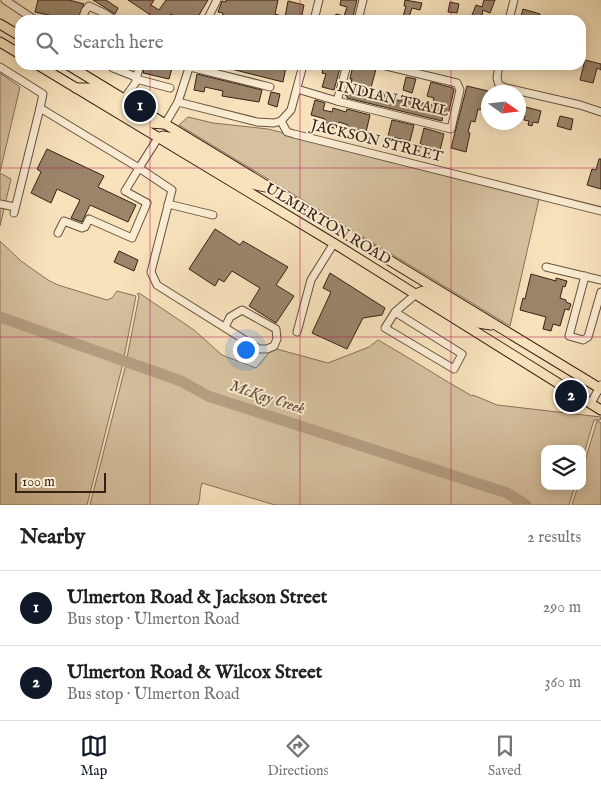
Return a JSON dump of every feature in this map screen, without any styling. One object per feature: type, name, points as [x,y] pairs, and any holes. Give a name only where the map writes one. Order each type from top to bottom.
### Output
[{"type":"main road","points":[[0,24],[15,33]]},
{"type":"main road","points":[[0,42],[15,51]]},
{"type":"main road","name":"ULMERTON ROAD","points":[[46,70],[334,243],[601,410]]},
{"type":"main road","name":"ULMERTON ROAD","points":[[81,70],[164,124],[601,387]]},
{"type":"main road","points":[[75,88],[91,88],[150,124],[164,124]]},
{"type":"main road","points":[[158,138],[164,136],[174,138],[247,183],[273,189]]},
{"type":"main road","points":[[416,294],[423,291],[478,323],[499,327]]},
{"type":"street","points":[[5,0],[28,15]]},
{"type":"street","points":[[84,15],[87,8],[85,0]]},
{"type":"street","points":[[210,15],[217,0]]},
{"type":"street","points":[[315,15],[319,0]]},
{"type":"street","points":[[359,15],[363,0]]},
{"type":"street","points":[[510,15],[514,0]]},
{"type":"street","points":[[87,8],[91,7],[107,15]]},
{"type":"street","points":[[0,67],[43,94],[14,210],[0,204]]},
{"type":"street","points":[[119,70],[135,75],[136,79],[170,88]]},
{"type":"street","points":[[124,99],[136,79],[139,70]]},
{"type":"street","points":[[164,124],[178,102],[189,70]]},
{"type":"street","points":[[205,70],[270,87]]},
{"type":"street","points":[[178,102],[257,122],[274,123],[281,121],[290,110],[302,70]]},
{"type":"street","points":[[337,101],[346,70]]},
{"type":"street","name":"INDIAN TRAIL","points":[[297,90],[451,129],[460,90],[457,83],[403,70]]},
{"type":"street","points":[[498,70],[497,78],[499,85],[506,88],[580,105],[601,112]]},
{"type":"street","points":[[40,108],[172,190],[152,272],[153,279],[157,285],[225,327],[259,348],[267,349],[274,346],[277,339],[276,329],[242,310],[230,317],[225,327]]},
{"type":"street","name":"JACKSON STREET","points":[[281,121],[287,132],[294,134],[601,211]]},
{"type":"street","points":[[58,233],[64,221],[85,228],[89,219],[132,238],[147,202],[126,191],[158,138]]},
{"type":"street","points":[[168,204],[213,215]]},
{"type":"street","points":[[297,332],[311,280],[334,243]]},
{"type":"street","points":[[546,267],[601,280]]},
{"type":"street","points":[[585,276],[569,336],[583,340],[588,337],[600,303],[601,293]]},
{"type":"street","points":[[395,312],[462,354],[454,369],[385,328],[395,312],[416,294]]},
{"type":"street","points":[[591,403],[601,387]]},
{"type":"shaded area","points":[[0,73],[20,87],[0,172]]},
{"type":"shaded area","points":[[188,117],[213,123],[268,129],[539,199],[510,326],[179,125]]},
{"type":"shaded area","points":[[0,173],[11,179],[0,226]]},
{"type":"shaded area","points":[[0,241],[21,261],[58,285],[107,300],[112,298],[117,291],[136,296],[122,367],[87,505],[0,505]]},
{"type":"shaded area","points":[[139,293],[194,330],[222,355],[256,368],[273,348],[328,363],[369,347],[378,340],[472,396],[497,405],[601,417],[600,420],[594,420],[586,447],[586,445],[541,445],[541,490],[574,490],[569,505],[275,505],[202,483],[198,505],[90,505],[125,368],[139,296],[137,294]]},
{"type":"shaded area","points":[[597,421],[601,423],[601,505],[572,505],[577,490],[586,490],[586,458]]},
{"type":"building","points":[[38,0],[69,0],[84,4],[79,15],[48,15],[35,12]]},
{"type":"building","points":[[93,0],[106,0],[118,8],[115,14]]},
{"type":"building","points":[[128,0],[154,0],[151,5],[159,10],[166,0],[208,0],[199,15],[150,15]]},
{"type":"building","points":[[226,0],[278,0],[275,14],[278,15],[222,15],[223,13],[218,12],[222,1],[226,2]]},
{"type":"building","points":[[341,0],[357,0],[353,15],[344,15],[347,7],[340,5]]},
{"type":"building","points":[[405,0],[422,3],[420,10],[412,8],[410,15],[403,15],[406,6],[404,6]]},
{"type":"building","points":[[484,0],[495,0],[490,13],[483,10],[482,15],[472,15],[476,5],[482,7]]},
{"type":"building","points":[[288,1],[304,5],[302,15],[285,15]]},
{"type":"building","points":[[450,2],[459,4],[457,13],[448,12]]},
{"type":"building","points":[[523,9],[540,14],[540,15],[521,15]]},
{"type":"building","points":[[586,60],[601,64],[601,70],[597,68],[593,83],[580,80],[582,70],[586,70]]},
{"type":"building","points":[[144,70],[172,70],[169,79],[143,73]]},
{"type":"building","points":[[235,70],[285,70],[283,82]]},
{"type":"building","points":[[323,70],[339,70],[334,90],[322,87],[326,74],[322,73]]},
{"type":"building","points":[[352,70],[376,70],[369,95],[378,97],[379,92],[384,93],[384,96],[418,104],[418,102],[432,105],[434,98],[427,96],[431,82],[453,88],[454,90],[448,115],[443,114],[442,121],[347,98],[345,95],[346,90],[349,90],[352,79],[350,79]]},
{"type":"building","points":[[197,74],[262,90],[259,102],[222,96],[223,91],[205,87],[204,92],[194,90]]},
{"type":"building","points":[[406,77],[416,79],[412,93],[403,90]]},
{"type":"building","points":[[467,86],[481,89],[481,110],[478,109],[475,122],[471,121],[466,152],[451,148]]},
{"type":"building","points":[[271,92],[280,94],[277,107],[268,104]]},
{"type":"building","points":[[315,100],[325,103],[323,110],[332,112],[333,108],[346,112],[347,109],[370,115],[366,132],[352,128],[351,131],[346,129],[348,125],[339,122],[337,129],[323,125],[325,119],[311,115]]},
{"type":"building","points":[[526,107],[541,111],[538,123],[533,122],[532,126],[528,125],[529,121],[526,120]]},
{"type":"building","points":[[560,116],[573,119],[571,130],[557,126]]},
{"type":"building","points":[[392,120],[414,125],[410,141],[388,136]]},
{"type":"building","points":[[424,128],[444,134],[440,150],[420,144]]},
{"type":"building","points":[[47,149],[104,176],[98,187],[136,205],[128,222],[90,205],[82,222],[71,218],[80,200],[57,189],[51,203],[31,193],[41,172],[37,169]]},
{"type":"building","points":[[599,159],[601,159],[601,189],[587,185],[592,169],[596,170]]},
{"type":"building","points":[[215,229],[240,245],[243,241],[288,267],[276,285],[294,296],[276,323],[249,306],[260,288],[232,271],[224,282],[219,279],[215,286],[189,269]]},
{"type":"building","points":[[119,251],[138,260],[134,271],[114,262]]},
{"type":"building","points":[[330,273],[385,308],[382,315],[363,318],[347,349],[312,333],[331,292],[323,288]]},
{"type":"building","points":[[531,274],[556,281],[556,278],[567,281],[565,287],[563,286],[560,298],[571,304],[569,310],[565,309],[560,326],[553,324],[551,331],[543,329],[546,317],[520,310],[523,298],[525,299]]},
{"type":"waterway","name":"McKay Creek","points":[[0,317],[181,381],[208,396],[507,493],[526,505]]},
{"type":"place","name":"Ulmerton Road & Jackson Street","points":[[140,106]]},
{"type":"place","name":"Ulmerton Road & Wilcox Street","points":[[571,396]]}]
